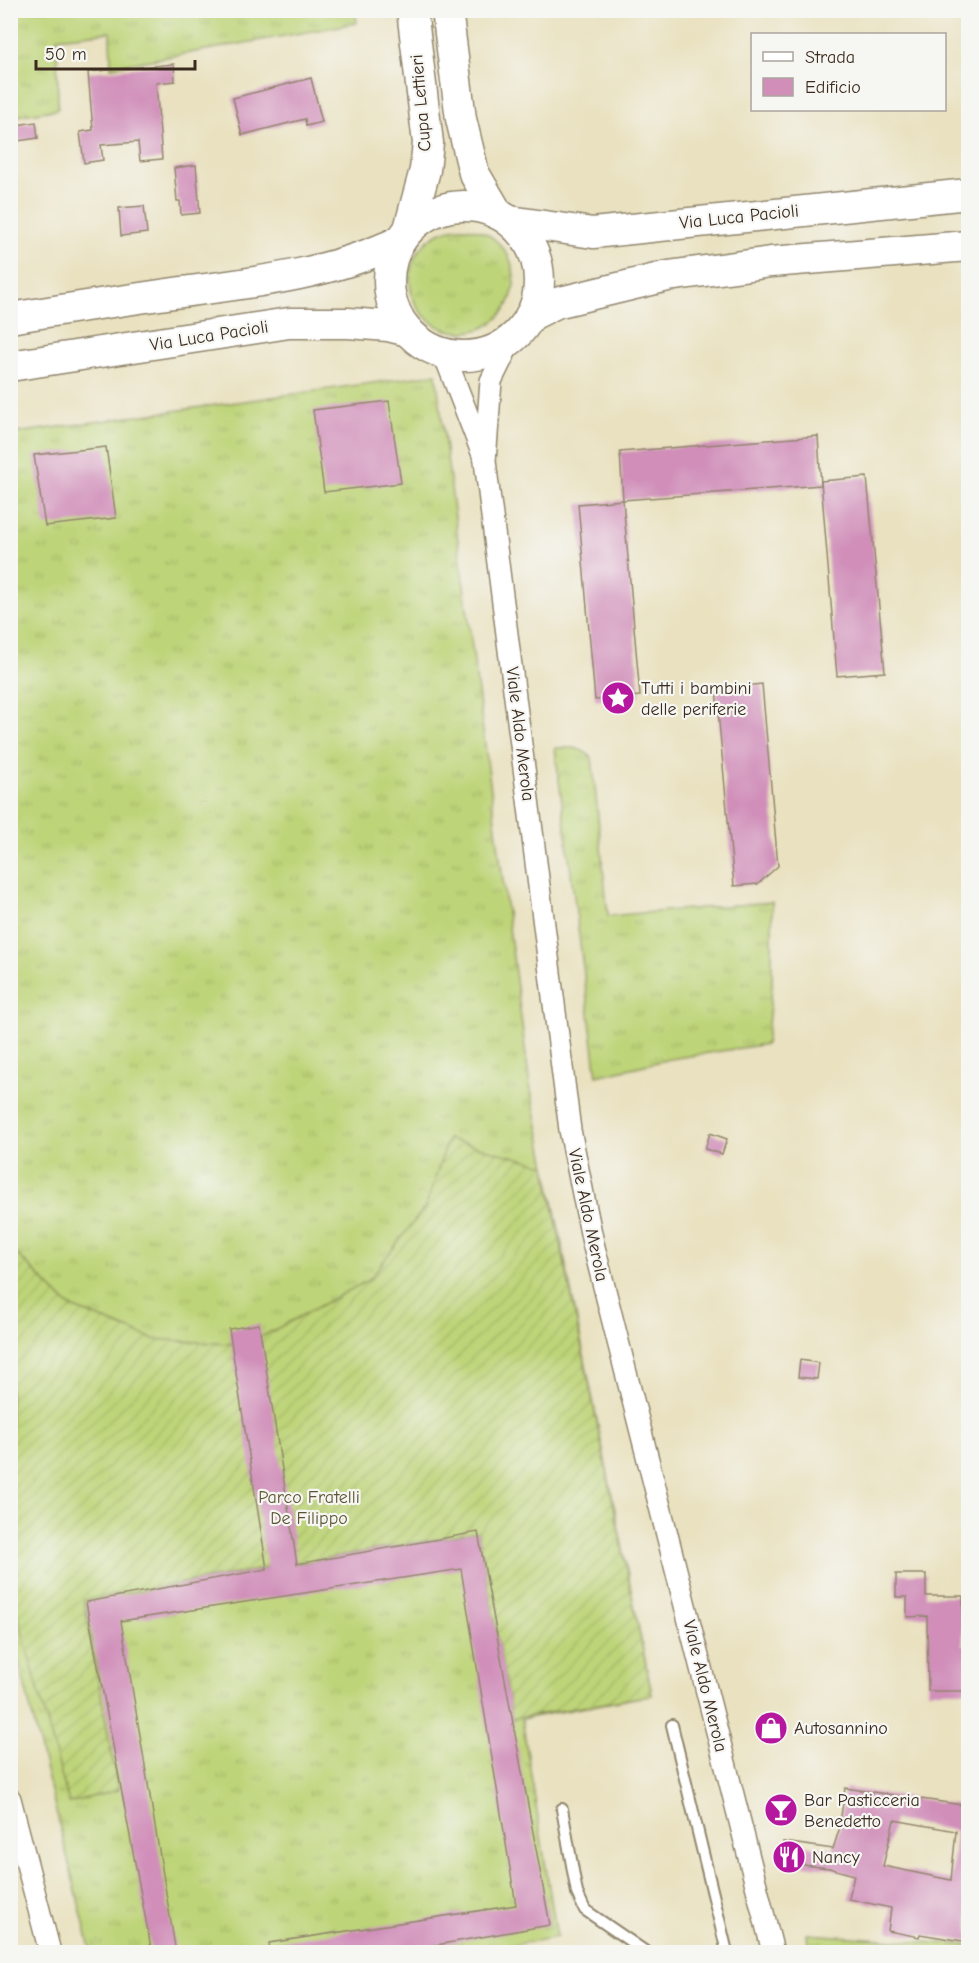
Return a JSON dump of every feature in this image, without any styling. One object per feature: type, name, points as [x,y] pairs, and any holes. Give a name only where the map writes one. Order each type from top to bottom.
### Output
[{"type":"main road","name":"Cupa Lettieri","points":[[405,235],[425,170],[428,143],[412,10]]},
{"type":"main road","name":"Cupa Lettieri","points":[[447,10],[461,119],[474,173],[504,217]]},
{"type":"main road","name":"Via Luca Pacioli","points":[[504,217],[593,233],[969,194]]},
{"type":"main road","points":[[10,318],[280,279],[336,266],[373,254],[405,235],[424,217],[442,209],[471,206],[480,207],[504,217],[521,231],[529,244],[539,273],[536,302],[530,316],[511,340],[490,352],[467,356],[444,354],[424,345],[408,331],[397,315],[390,297],[388,278],[392,259],[405,235]]},
{"type":"main road","points":[[530,316],[556,303],[668,276],[771,262],[969,246]]},
{"type":"main road","name":"Via Luca Pacioli","points":[[10,366],[289,323],[378,325],[408,331]]},
{"type":"street","name":"Viale Aldo Merola","points":[[511,340],[491,381],[485,462],[570,1130],[595,1254],[773,1953]]},
{"type":"street","name":"Viale Aldo Merola","points":[[444,354],[485,462]]},
{"type":"street","points":[[10,1799],[50,1953]]},
{"type":"lane","points":[[672,1725],[727,1953]]},
{"type":"lane","points":[[562,1809],[577,1893],[585,1910],[646,1953]]},
{"type":"green space","points":[[11,10],[355,10],[357,23],[111,67],[110,32],[57,38],[58,109],[11,117]]},
{"type":"green space","points":[[462,228],[482,232],[499,243],[510,260],[514,280],[510,300],[499,317],[482,328],[462,332],[442,328],[425,317],[414,300],[410,280],[414,260],[425,243],[442,232]]},
{"type":"green space","name":"Parco Fratelli De Filippo","points":[[436,374],[530,1086],[652,1695],[522,1719],[557,1937],[475,1952],[91,1952],[10,1626],[10,434]]},
{"type":"green space","points":[[555,748],[575,749],[592,758],[608,916],[772,902],[772,986],[766,1044],[670,1059],[597,1076]]},
{"type":"green space","points":[[448,1139],[545,1165],[652,1695],[512,1719],[478,1532],[84,1600],[118,1790],[69,1803],[11,1590],[10,1247],[69,1306],[153,1339],[228,1344],[261,1337],[369,1280],[426,1206]]},
{"type":"green space","points":[[807,1934],[968,1945],[968,1952],[809,1952]]},
{"type":"building","points":[[174,64],[175,81],[156,83],[162,159],[140,161],[138,142],[101,145],[103,160],[84,163],[80,132],[93,130],[88,72]]},
{"type":"building","points":[[311,78],[322,122],[306,126],[305,119],[242,135],[233,98]]},
{"type":"building","points":[[36,122],[38,138],[10,142],[10,126]]},
{"type":"building","points":[[196,165],[200,213],[181,215],[180,201],[177,201],[174,168]]},
{"type":"building","points":[[144,206],[147,233],[121,236],[119,208]]},
{"type":"building","points":[[389,401],[401,483],[324,492],[313,410]]},
{"type":"building","points":[[818,436],[821,485],[623,500],[620,452]]},
{"type":"building","points":[[106,447],[116,518],[45,526],[34,455]]},
{"type":"building","points":[[867,477],[885,672],[837,676],[821,481]]},
{"type":"building","points":[[623,500],[640,696],[595,700],[578,504]]},
{"type":"building","points":[[762,684],[778,866],[758,884],[734,886],[716,689]]},
{"type":"building","points":[[710,1133],[727,1139],[722,1154],[705,1149]]},
{"type":"building","points":[[259,1324],[297,1564],[478,1532],[550,1925],[391,1953],[270,1953],[269,1943],[516,1905],[461,1569],[121,1621],[176,1953],[152,1953],[86,1602],[267,1569],[229,1329]]},
{"type":"building","points":[[800,1360],[819,1363],[817,1379],[798,1377]]},
{"type":"building","points":[[896,1574],[926,1574],[926,1596],[963,1596],[963,1645],[968,1645],[966,1691],[928,1691],[927,1616],[907,1617],[907,1597],[896,1597]]},
{"type":"building","points":[[845,1788],[969,1806],[969,1942],[888,1931],[891,1908],[849,1899],[854,1875],[829,1868],[786,1863],[783,1842],[833,1849],[839,1830]],"holes":[[[894,1820],[956,1831],[951,1880],[883,1866]]]},
{"type":"place","name":"Tutti i bambini delle periferie","points":[[618,698]]},
{"type":"place","name":"Autosannino","points":[[771,1728]]},
{"type":"place","name":"Bar Pasticceria Benedetto","points":[[781,1810]]},
{"type":"place","name":"Nancy","points":[[789,1857]]}]
